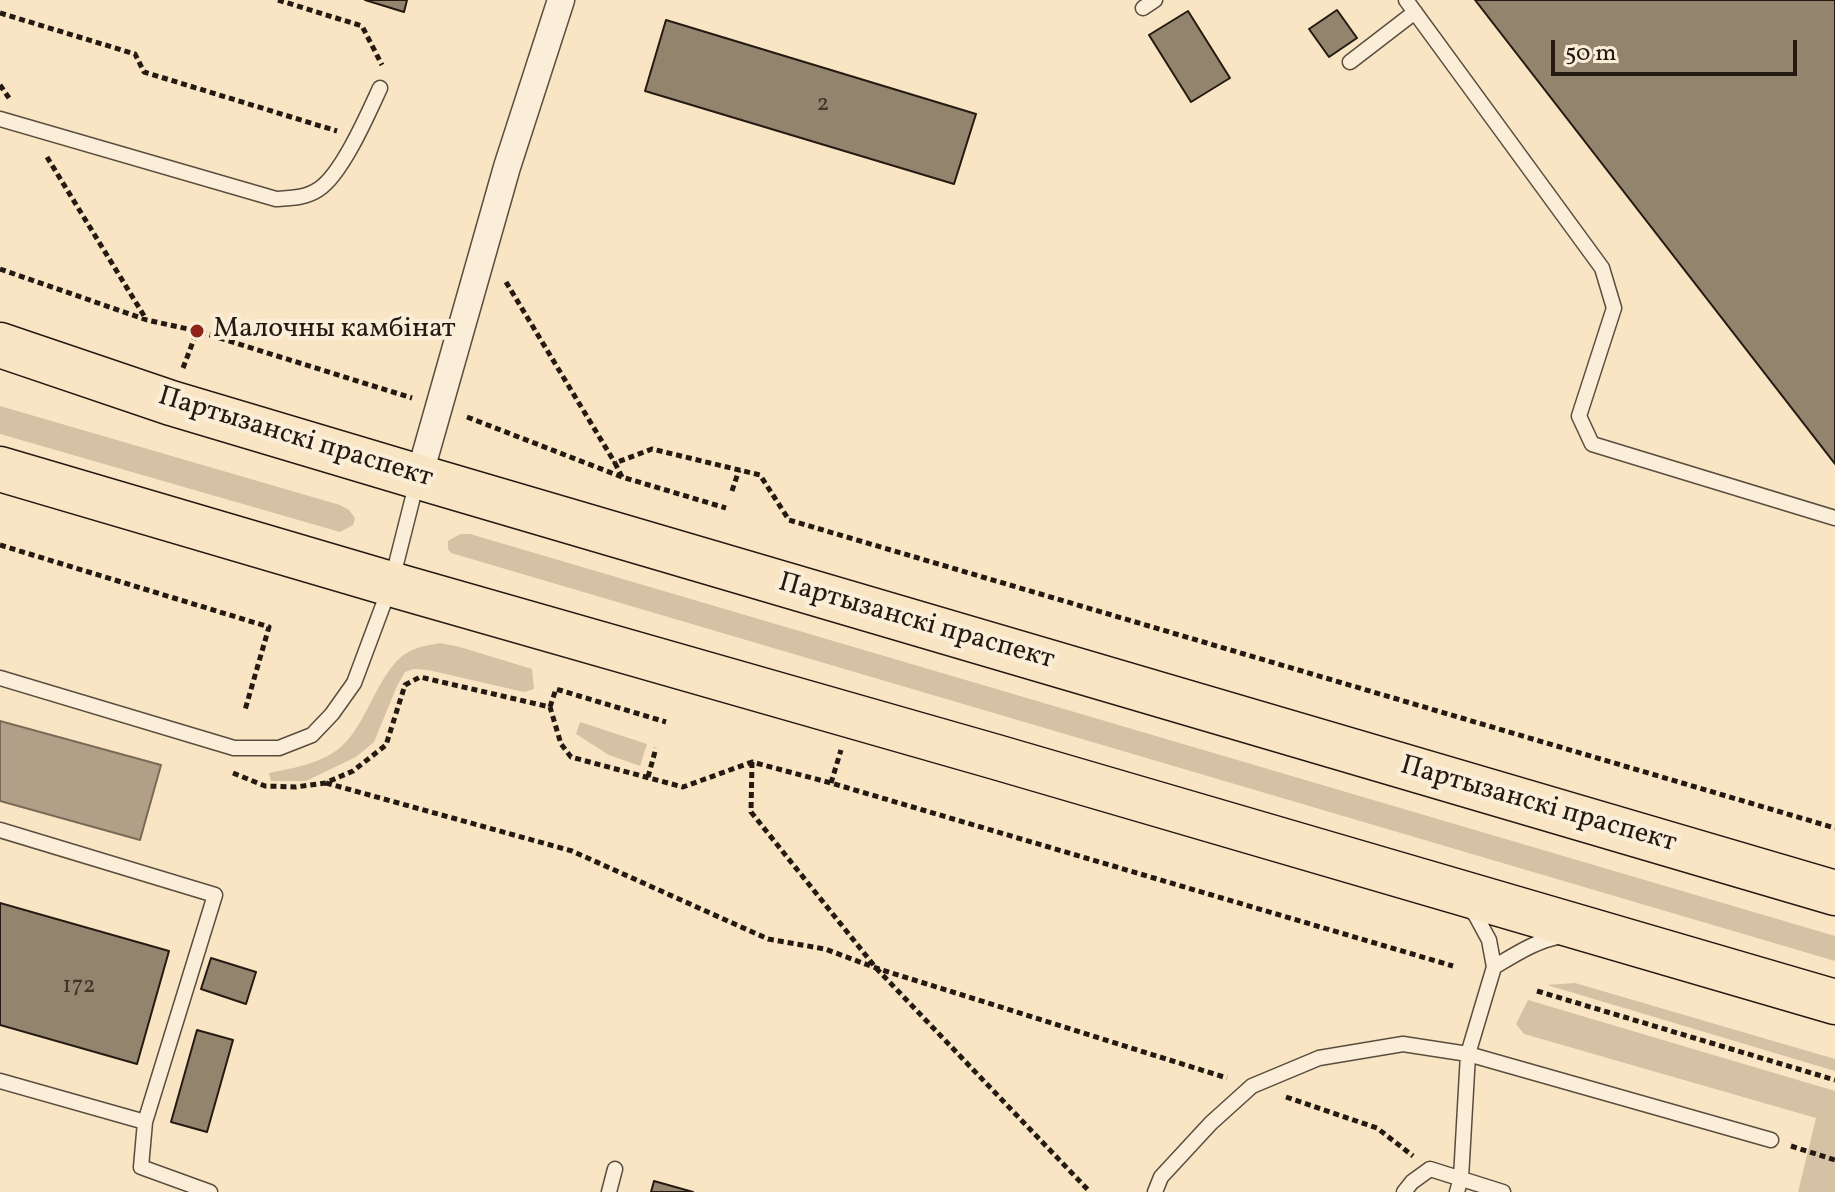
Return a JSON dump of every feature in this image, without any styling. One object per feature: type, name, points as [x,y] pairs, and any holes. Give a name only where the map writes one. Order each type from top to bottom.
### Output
[{"type":"highway","name":"Партызанскі праспект","points":[[0,345],[171,403],[1835,893]]},
{"type":"highway","points":[[0,469],[1835,1002]]},
{"type":"street","points":[[419,477],[507,167],[561,0]]},
{"type":"lane","points":[[1350,62],[1411,6],[1602,268],[1614,308],[1579,416],[1592,444],[1835,518]]},
{"type":"lane","points":[[0,119],[276,199],[299,198],[319,190],[332,177],[384,82]]},
{"type":"lane","points":[[0,678],[234,748],[279,748],[312,735],[354,683],[391,584],[419,477]]},
{"type":"lane","points":[[0,830],[215,895],[145,1122],[141,1167],[210,1192]]},
{"type":"lane","points":[[1455,892],[1476,916],[1489,940],[1494,967],[1468,1054],[1459,1185]]},
{"type":"lane","points":[[1494,967],[1550,938],[1596,933]]},
{"type":"lane","points":[[1155,1192],[1161,1177],[1211,1123],[1252,1086],[1319,1058],[1403,1044],[1468,1054],[1771,1140]]},
{"type":"lane","points":[[0,1081],[145,1122]]},
{"type":"lane","points":[[609,1192],[615,1169]]},
{"type":"lane","points":[[1404,1192],[1430,1169],[1459,1185],[1503,1192]]},
{"type":"path","points":[[278,0],[362,26],[384,82]]},
{"type":"path","points":[[0,13],[135,54],[144,72],[356,137]]},
{"type":"path","points":[[0,85],[147,320]]},
{"type":"path","points":[[485,247],[622,477]]},
{"type":"path","points":[[0,269],[147,320],[197,331],[438,405],[622,477],[726,508]]},
{"type":"path","points":[[615,463],[652,449],[760,475],[789,520],[1835,828]]},
{"type":"path","points":[[732,491],[739,470]]},
{"type":"path","points":[[0,545],[269,627],[245,710]]},
{"type":"path","points":[[226,771],[265,786],[296,787],[325,783],[353,771],[386,745],[405,685],[420,677],[550,707]]},
{"type":"path","points":[[666,722],[556,689],[550,707],[561,744],[571,757],[683,787],[752,762],[1453,966]]},
{"type":"path","points":[[648,777],[656,748]]},
{"type":"path","points":[[752,762],[751,812],[876,968],[1090,1192]]},
{"type":"path","points":[[325,783],[572,851],[768,939],[825,949],[1377,1128],[1430,1169]]},
{"type":"path","points":[[1537,991],[1835,1080]]},
{"type":"path","points":[[1771,1140],[1835,1160]]},
{"type":"shaded area","points":[[0,406],[340,505],[355,518],[353,525],[340,532],[0,434]]},
{"type":"shaded area","points":[[460,534],[470,534],[1835,936],[1835,961],[451,553],[448,541]]},
{"type":"shaded area","points":[[440,643],[532,669],[534,689],[524,692],[428,670],[405,672],[374,742],[356,757],[306,781],[271,781],[269,773],[318,760],[343,745],[360,722],[382,681],[400,658],[414,649]]},
{"type":"shaded area","points":[[0,721],[161,765],[140,840],[0,801]]},
{"type":"shaded area","points":[[580,722],[647,744],[640,766],[609,755],[576,734]]},
{"type":"shaded area","points":[[1575,983],[1835,1059],[1835,1071],[1547,985]]},
{"type":"shaded area","points":[[1528,1000],[1835,1091],[1835,1192],[1798,1192],[1816,1118],[1524,1034],[1516,1024]]},
{"type":"building","points":[[365,0],[407,0],[404,12]]},
{"type":"building","points":[[1475,0],[1835,0],[1835,464]]},
{"type":"building","points":[[1337,10],[1357,38],[1329,57],[1309,29]]},
{"type":"building","points":[[1188,11],[1230,78],[1191,102],[1149,35]]},
{"type":"building","points":[[666,20],[976,114],[954,184],[645,91]]},
{"type":"building","points":[[0,903],[169,951],[137,1064],[0,1025]]},
{"type":"building","points":[[211,958],[256,972],[246,1004],[201,989]]},
{"type":"building","points":[[197,1030],[233,1040],[207,1132],[171,1122]]},
{"type":"building","points":[[654,1181],[693,1192],[651,1192]]},
{"type":"place","name":"Малочны камбінат","points":[[197,331]]}]
